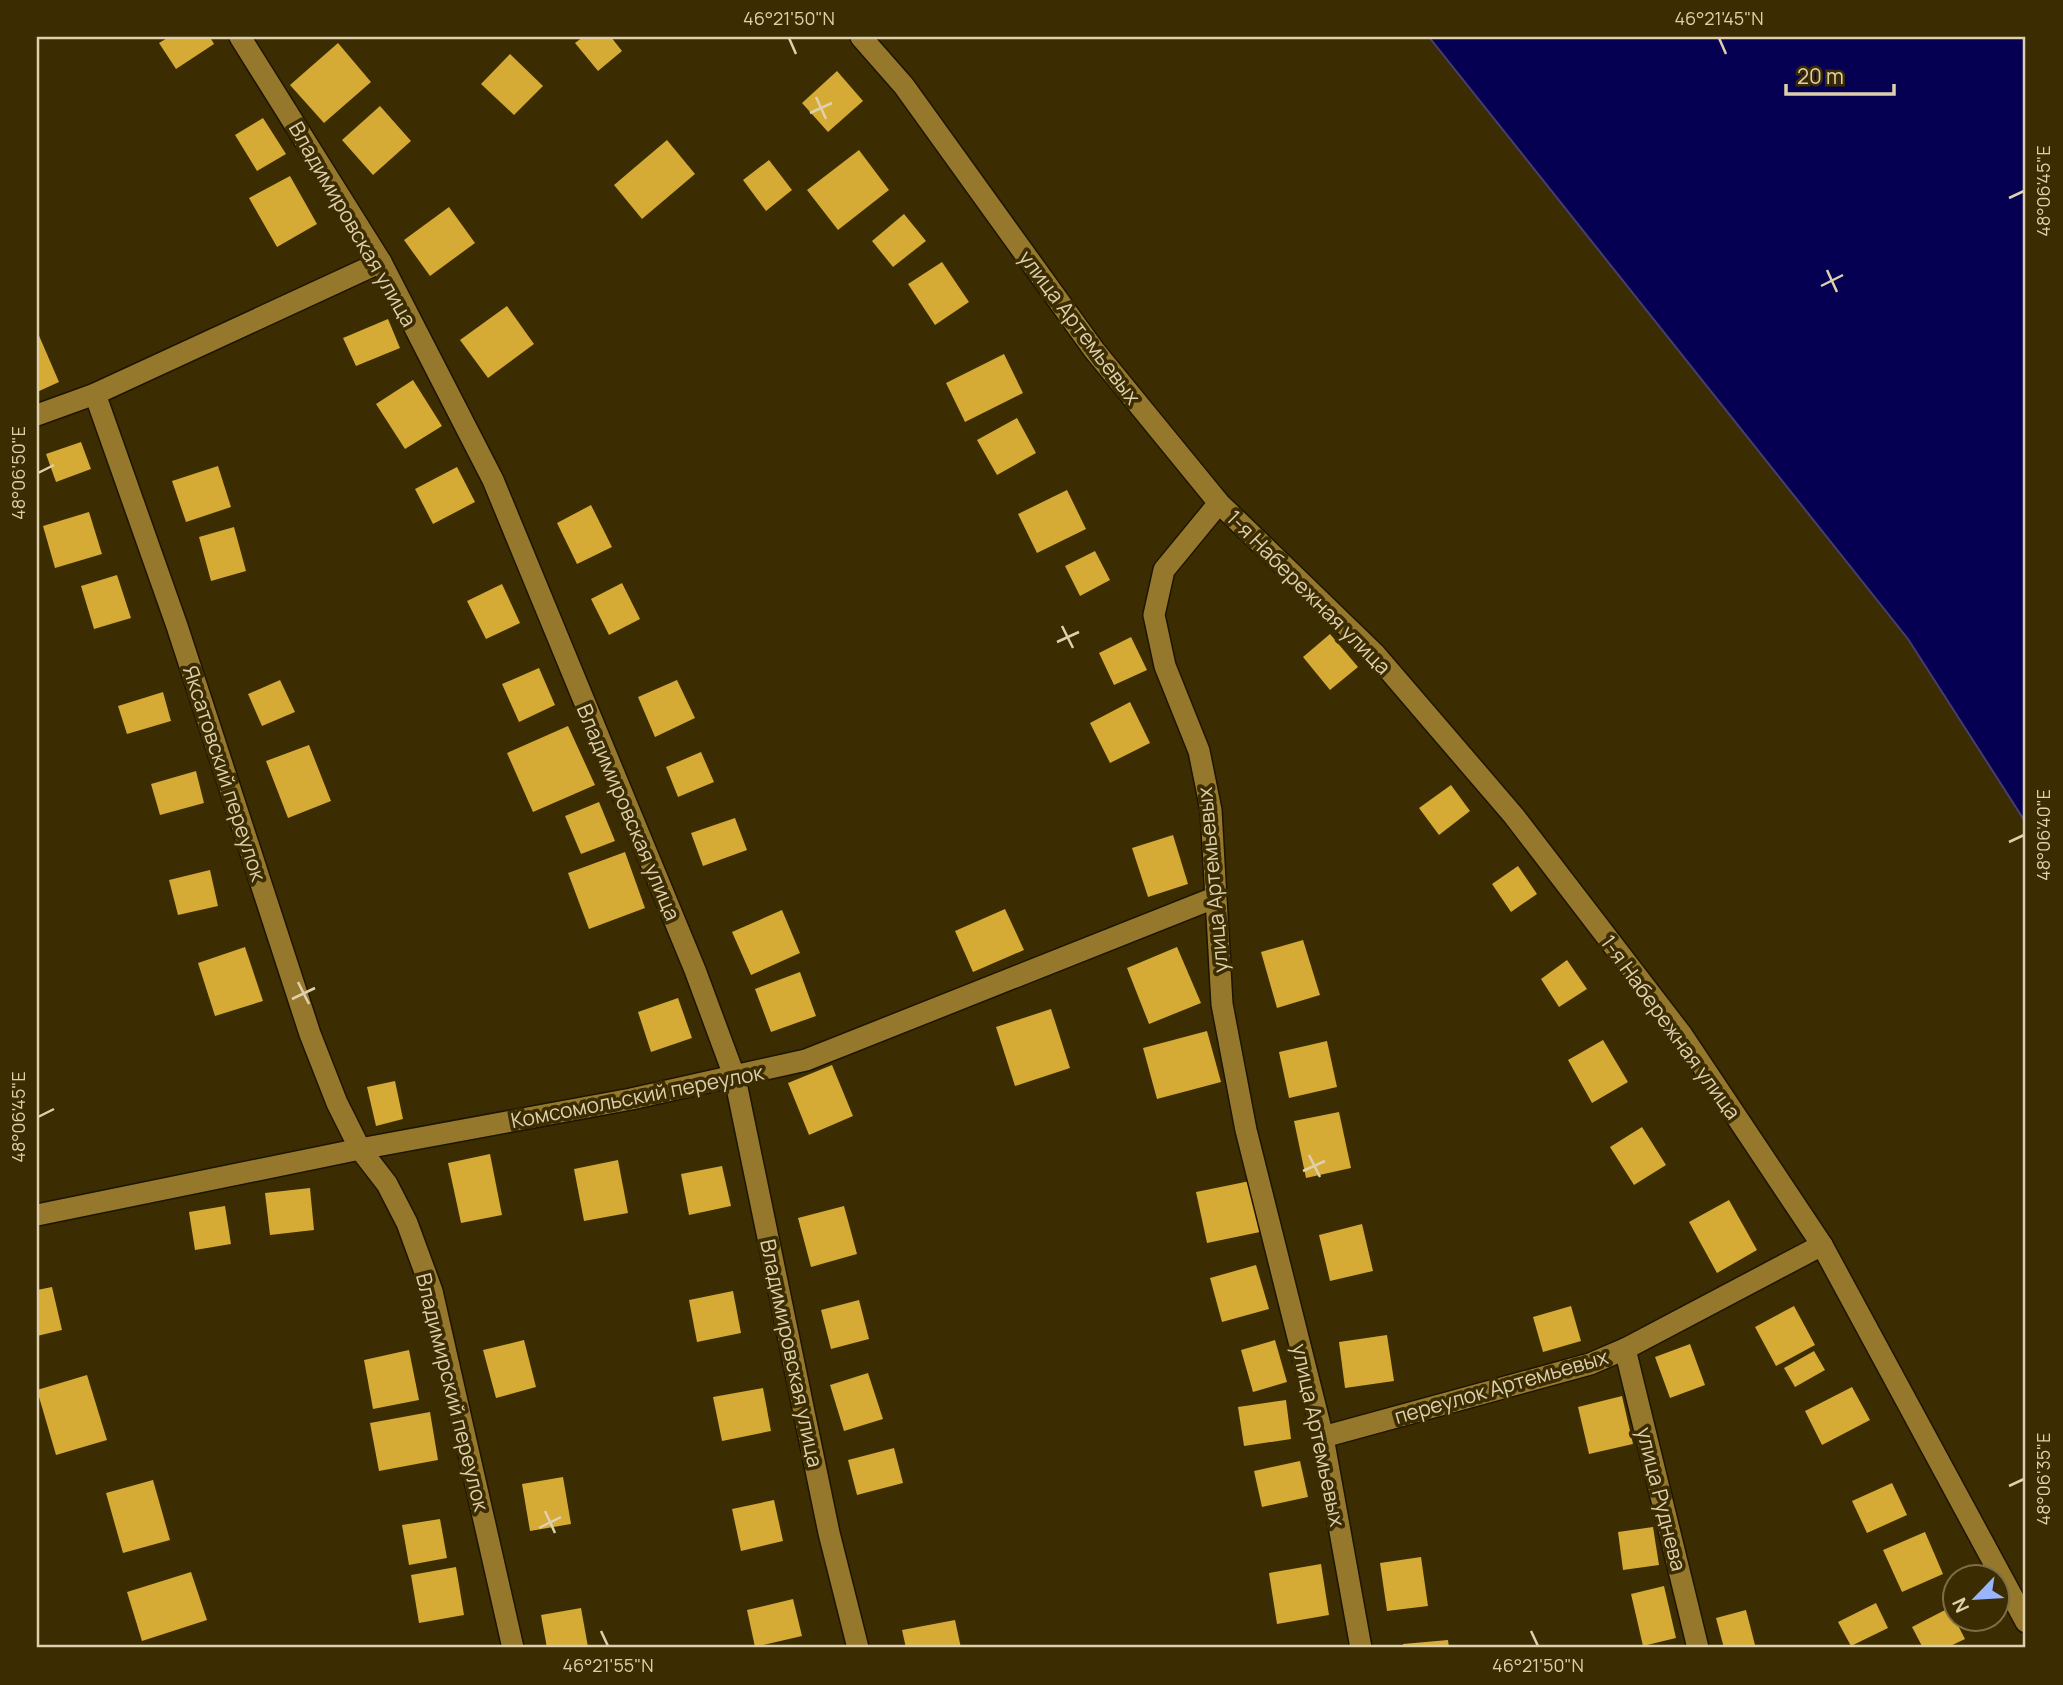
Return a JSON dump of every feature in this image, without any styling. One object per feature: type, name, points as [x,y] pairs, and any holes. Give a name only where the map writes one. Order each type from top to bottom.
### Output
[{"type":"street","name":"Владимировская улица","points":[[240,37],[381,262],[493,480],[695,970],[735,1078],[829,1533],[858,1648]]},
{"type":"street","name":"улица Артемьевых","points":[[861,37],[904,86],[1094,350],[1219,503],[1164,570],[1154,615],[1165,666],[1199,751],[1211,810],[1222,1004],[1246,1130],[1323,1437],[1361,1648]]},
{"type":"street","points":[[37,415],[95,394],[381,262]]},
{"type":"street","name":"Яксатовский переулок","points":[[95,394],[168,600],[310,1034],[337,1102],[360,1149]]},
{"type":"street","name":"1-я Набережная улица","points":[[1219,503],[1375,654],[1514,816],[1682,1035],[1822,1245],[2026,1622]]},
{"type":"street","name":"Комсомольский переулок","points":[[37,1215],[360,1149],[735,1078],[806,1060],[1214,898]]},
{"type":"street","name":"Владимирский переулок","points":[[360,1149],[387,1184],[407,1223],[432,1291],[513,1648]]},
{"type":"street","name":"переулок Артемьевых","points":[[1323,1437],[1590,1364],[1625,1349],[1822,1245]]},
{"type":"street","name":"улица Руднева","points":[[1625,1349],[1698,1648]]},
{"type":"shaded area","points":[[1429,37],[2026,37],[2026,823],[1908,639]]},
{"type":"building","points":[[169,37],[210,37],[214,44],[176,69],[159,43]]},
{"type":"building","points":[[583,37],[611,37],[622,51],[598,71],[575,43]]},
{"type":"building","points":[[338,43],[371,82],[324,123],[290,85]]},
{"type":"building","points":[[510,54],[543,86],[514,115],[481,84]]},
{"type":"building","points":[[837,71],[863,101],[828,132],[802,103]]},
{"type":"building","points":[[380,106],[411,141],[373,175],[342,140]]},
{"type":"building","points":[[263,118],[286,154],[257,171],[235,135]]},
{"type":"building","points":[[667,140],[695,174],[642,219],[614,185]]},
{"type":"building","points":[[859,150],[889,190],[838,230],[807,190]]},
{"type":"building","points":[[769,160],[792,190],[766,211],[743,180]]},
{"type":"building","points":[[290,176],[317,224],[277,247],[249,198]]},
{"type":"building","points":[[449,207],[475,243],[430,276],[404,240]]},
{"type":"building","points":[[904,214],[926,241],[893,267],[872,241]]},
{"type":"building","points":[[942,262],[969,302],[935,325],[908,284]]},
{"type":"building","points":[[507,306],[534,344],[488,378],[460,340]]},
{"type":"building","points":[[388,319],[400,348],[356,366],[343,338]]},
{"type":"building","points":[[37,331],[59,382],[37,392]]},
{"type":"building","points":[[1004,354],[1023,393],[965,422],[946,383]]},
{"type":"building","points":[[413,380],[442,426],[405,449],[376,404]]},
{"type":"building","points":[[1017,418],[1036,453],[997,475],[977,440]]},
{"type":"building","points":[[81,442],[91,469],[56,482],[46,454]]},
{"type":"building","points":[[218,466],[231,507],[186,522],[172,481]]},
{"type":"building","points":[[457,467],[475,502],[433,524],[415,489]]},
{"type":"building","points":[[1067,490],[1086,529],[1037,553],[1018,514]]},
{"type":"building","points":[[591,505],[612,547],[577,564],[557,523]]},
{"type":"building","points":[[89,512],[102,554],[55,568],[43,526]]},
{"type":"building","points":[[234,527],[246,571],[211,581],[199,537]]},
{"type":"building","points":[[1095,551],[1110,580],[1080,596],[1065,566]]},
{"type":"building","points":[[117,575],[131,618],[94,629],[81,586]]},
{"type":"building","points":[[622,583],[640,619],[609,635],[591,599]]},
{"type":"building","points":[[502,584],[520,623],[486,639],[467,601]]},
{"type":"building","points":[[1330,634],[1358,667],[1330,690],[1303,657]]},
{"type":"building","points":[[1131,637],[1147,670],[1114,685],[1099,653]]},
{"type":"building","points":[[539,668],[555,705],[519,722],[502,684]]},
{"type":"building","points":[[280,680],[295,712],[262,726],[248,694]]},
{"type":"building","points":[[677,680],[695,718],[655,737],[638,697]]},
{"type":"building","points":[[163,692],[171,721],[127,734],[118,706]]},
{"type":"building","points":[[1130,702],[1150,743],[1110,763],[1090,723]]},
{"type":"building","points":[[568,726],[595,785],[533,812],[507,753]]},
{"type":"building","points":[[309,745],[331,801],[288,818],[266,761]]},
{"type":"building","points":[[701,752],[714,782],[678,797],[666,767]]},
{"type":"building","points":[[196,771],[204,803],[160,815],[151,784]]},
{"type":"building","points":[[1451,785],[1470,811],[1439,835],[1419,808]]},
{"type":"building","points":[[599,802],[615,841],[581,854],[565,816]]},
{"type":"building","points":[[735,818],[747,850],[703,866],[691,833]]},
{"type":"building","points":[[1173,835],[1188,884],[1148,897],[1132,848]]},
{"type":"building","points":[[625,852],[645,908],[589,929],[568,873]]},
{"type":"building","points":[[1518,866],[1537,894],[1511,912],[1492,884]]},
{"type":"building","points":[[210,870],[218,906],[178,915],[169,880]]},
{"type":"building","points":[[1005,909],[1024,950],[973,972],[955,931]]},
{"type":"building","points":[[782,910],[800,953],[751,975],[732,932]]},
{"type":"building","points":[[1303,940],[1320,995],[1277,1008],[1261,952]]},
{"type":"building","points":[[245,947],[263,1001],[215,1016],[198,963]]},
{"type":"building","points":[[1177,947],[1201,1003],[1149,1024],[1127,968]]},
{"type":"building","points":[[1567,960],[1587,989],[1559,1007],[1541,979]]},
{"type":"building","points":[[800,972],[816,1016],[771,1032],[755,989]]},
{"type":"building","points":[[678,998],[692,1038],[651,1052],[638,1012]]},
{"type":"building","points":[[1051,1009],[1070,1068],[1015,1086],[996,1027]]},
{"type":"building","points":[[1207,1031],[1221,1082],[1157,1099],[1143,1048]]},
{"type":"building","points":[[1603,1040],[1628,1082],[1592,1103],[1568,1060]]},
{"type":"building","points":[[1327,1041],[1337,1087],[1289,1098],[1279,1052]]},
{"type":"building","points":[[832,1065],[853,1116],[809,1135],[788,1083]]},
{"type":"building","points":[[395,1081],[403,1119],[376,1126],[367,1087]]},
{"type":"building","points":[[1339,1112],[1351,1168],[1306,1178],[1294,1121]]},
{"type":"building","points":[[1642,1127],[1666,1165],[1634,1185],[1610,1147]]},
{"type":"building","points":[[490,1154],[502,1215],[461,1223],[448,1163]]},
{"type":"building","points":[[618,1160],[628,1213],[584,1221],[574,1169]]},
{"type":"building","points":[[722,1166],[731,1206],[689,1215],[681,1174]]},
{"type":"building","points":[[1250,1181],[1260,1232],[1207,1243],[1196,1192]]},
{"type":"building","points":[[310,1188],[314,1230],[270,1235],[265,1193]]},
{"type":"building","points":[[1729,1200],[1757,1250],[1717,1273],[1689,1222]]},
{"type":"building","points":[[225,1206],[231,1244],[195,1250],[189,1212]]},
{"type":"building","points":[[844,1206],[857,1254],[811,1267],[798,1218]]},
{"type":"building","points":[[1362,1224],[1373,1271],[1330,1281],[1319,1235]]},
{"type":"building","points":[[1256,1265],[1269,1309],[1222,1322],[1210,1278]]},
{"type":"building","points":[[52,1287],[62,1330],[37,1336],[37,1290]]},
{"type":"building","points":[[733,1291],[741,1333],[697,1342],[689,1300]]},
{"type":"building","points":[[859,1300],[869,1339],[831,1349],[821,1310]]},
{"type":"building","points":[[1571,1306],[1581,1341],[1543,1352],[1533,1317]]},
{"type":"building","points":[[1794,1306],[1815,1345],[1776,1366],[1755,1327]]},
{"type":"building","points":[[1387,1335],[1394,1381],[1345,1388],[1339,1342]]},
{"type":"building","points":[[524,1340],[536,1387],[496,1398],[483,1350]]},
{"type":"building","points":[[1275,1340],[1287,1382],[1253,1392],[1241,1350]]},
{"type":"building","points":[[1690,1344],[1705,1385],[1670,1398],[1655,1357]]},
{"type":"building","points":[[409,1350],[419,1400],[373,1409],[364,1360]]},
{"type":"building","points":[[1814,1351],[1825,1370],[1795,1387],[1784,1368]]},
{"type":"building","points":[[868,1373],[883,1419],[844,1431],[830,1385]]},
{"type":"building","points":[[87,1375],[107,1440],[56,1455],[37,1390]]},
{"type":"building","points":[[1852,1387],[1870,1420],[1822,1445],[1805,1411]]},
{"type":"building","points":[[763,1388],[771,1431],[722,1441],[713,1397]]},
{"type":"building","points":[[1622,1396],[1633,1444],[1589,1454],[1578,1407]]},
{"type":"building","points":[[1286,1400],[1291,1439],[1244,1446],[1238,1407]]},
{"type":"building","points":[[430,1412],[438,1460],[379,1471],[370,1423]]},
{"type":"building","points":[[894,1448],[903,1483],[857,1495],[848,1460]]},
{"type":"building","points":[[1300,1461],[1308,1497],[1262,1507],[1254,1471]]},
{"type":"building","points":[[563,1477],[571,1524],[530,1531],[522,1484]]},
{"type":"building","points":[[153,1480],[170,1540],[123,1553],[106,1493]]},
{"type":"building","points":[[1892,1483],[1907,1515],[1867,1533],[1852,1501]]},
{"type":"building","points":[[774,1500],[783,1541],[741,1551],[732,1509]]},
{"type":"building","points":[[440,1519],[447,1558],[409,1565],[402,1525]]},
{"type":"building","points":[[1653,1527],[1659,1565],[1623,1570],[1618,1532]]},
{"type":"building","points":[[1925,1532],[1940,1567],[1940,1575],[1902,1592],[1883,1550]]},
{"type":"building","points":[[1421,1557],[1428,1606],[1387,1611],[1380,1563]]},
{"type":"building","points":[[1321,1564],[1329,1615],[1277,1624],[1269,1573]]},
{"type":"building","points":[[456,1567],[464,1615],[419,1623],[411,1575]]},
{"type":"building","points":[[191,1572],[207,1620],[142,1641],[127,1592]]},
{"type":"building","points":[[1664,1586],[1676,1638],[1643,1646],[1631,1594]]},
{"type":"building","points":[[793,1599],[802,1636],[755,1647],[747,1610]]},
{"type":"building","points":[[1876,1603],[1888,1628],[1851,1646],[1838,1622]]},
{"type":"building","points":[[581,1608],[588,1647],[547,1648],[541,1615]]},
{"type":"building","points":[[1746,1610],[1755,1645],[1724,1648],[1716,1618]]},
{"type":"building","points":[[1940,1613],[1940,1632],[1961,1632],[1965,1639],[1946,1648],[1923,1648],[1912,1627]]},
{"type":"building","points":[[955,1620],[961,1648],[906,1648],[902,1630]]},
{"type":"building","points":[[1448,1640],[1449,1648],[1403,1648],[1403,1644]]}]
